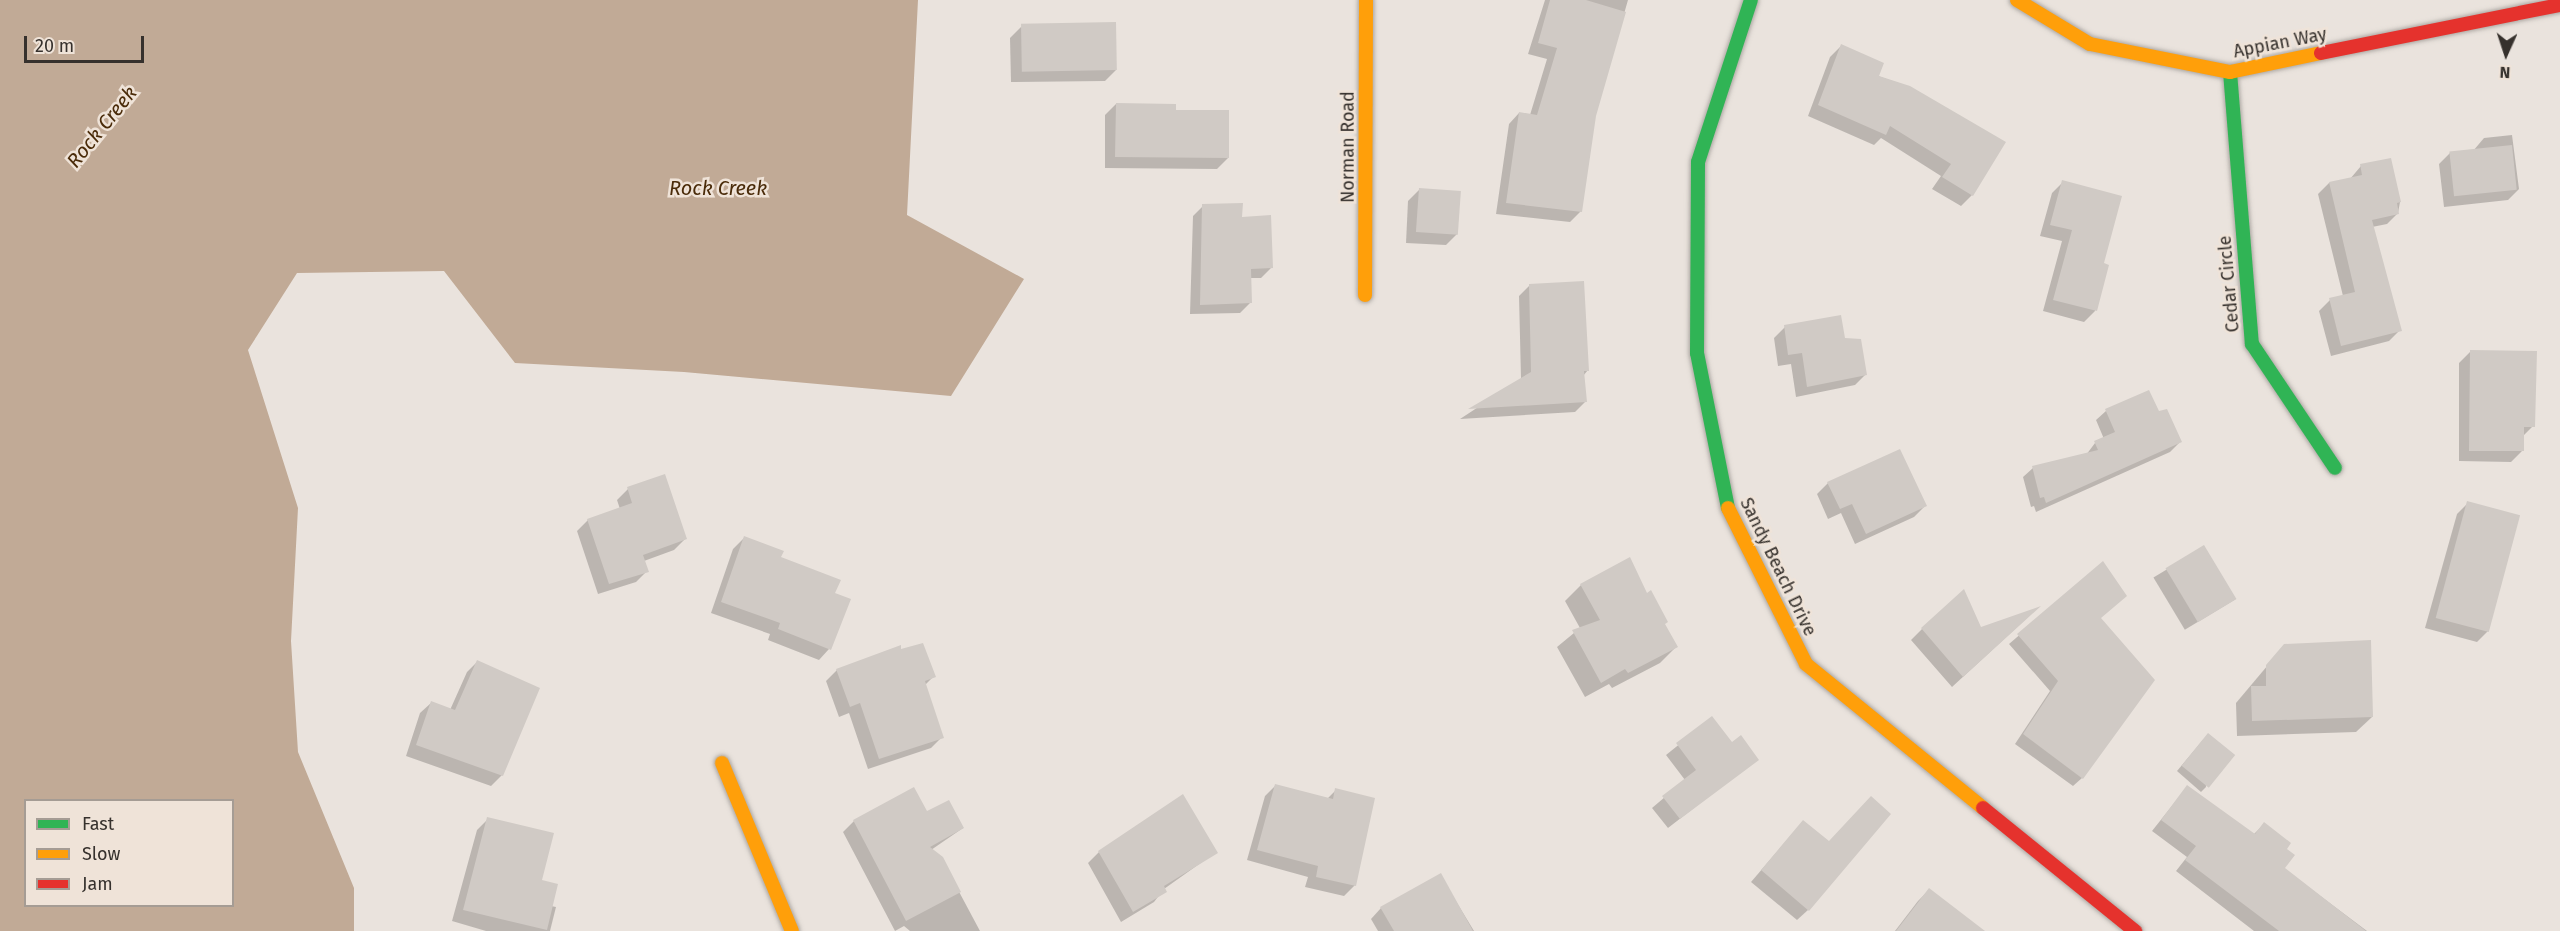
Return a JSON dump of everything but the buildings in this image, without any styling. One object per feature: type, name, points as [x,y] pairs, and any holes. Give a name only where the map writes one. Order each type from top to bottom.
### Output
[{"type":"street","name":"Norman Road","points":[[1365,295],[1366,0]]},
{"type":"street","name":"Sandy Beach Drive","points":[[1751,0],[1698,162],[1697,353],[1725,503],[1806,664],[2135,931]]},
{"type":"street","name":"Appian Way","points":[[2017,0],[2090,44],[2230,72],[2560,6]]},
{"type":"street","name":"Cedar Circle","points":[[2230,72],[2252,344],[2335,468]]},
{"type":"street","points":[[722,763],[792,931]]},
{"type":"water","name":"Rock Creek","points":[[0,0],[918,0],[907,215],[1024,279],[951,396],[684,372],[515,363],[444,271],[297,273],[248,350],[298,508],[291,641],[298,752],[354,888],[354,931],[0,931]]},
{"type":"traffic: fast","points":[[1728,508],[1697,353],[1698,162],[1751,0]]},
{"type":"traffic: fast","points":[[2230,72],[2252,344],[2335,468]]},
{"type":"traffic: slow","points":[[1365,295],[1366,0]]},
{"type":"traffic: slow","points":[[2017,0],[2090,44],[2230,72],[2321,53]]},
{"type":"traffic: slow","points":[[1728,508],[1806,664],[1983,808]]},
{"type":"traffic: slow","points":[[722,763],[792,931]]},
{"type":"traffic: jam","points":[[2321,53],[2560,5]]},
{"type":"traffic: jam","points":[[1983,808],[2135,931]]}]
